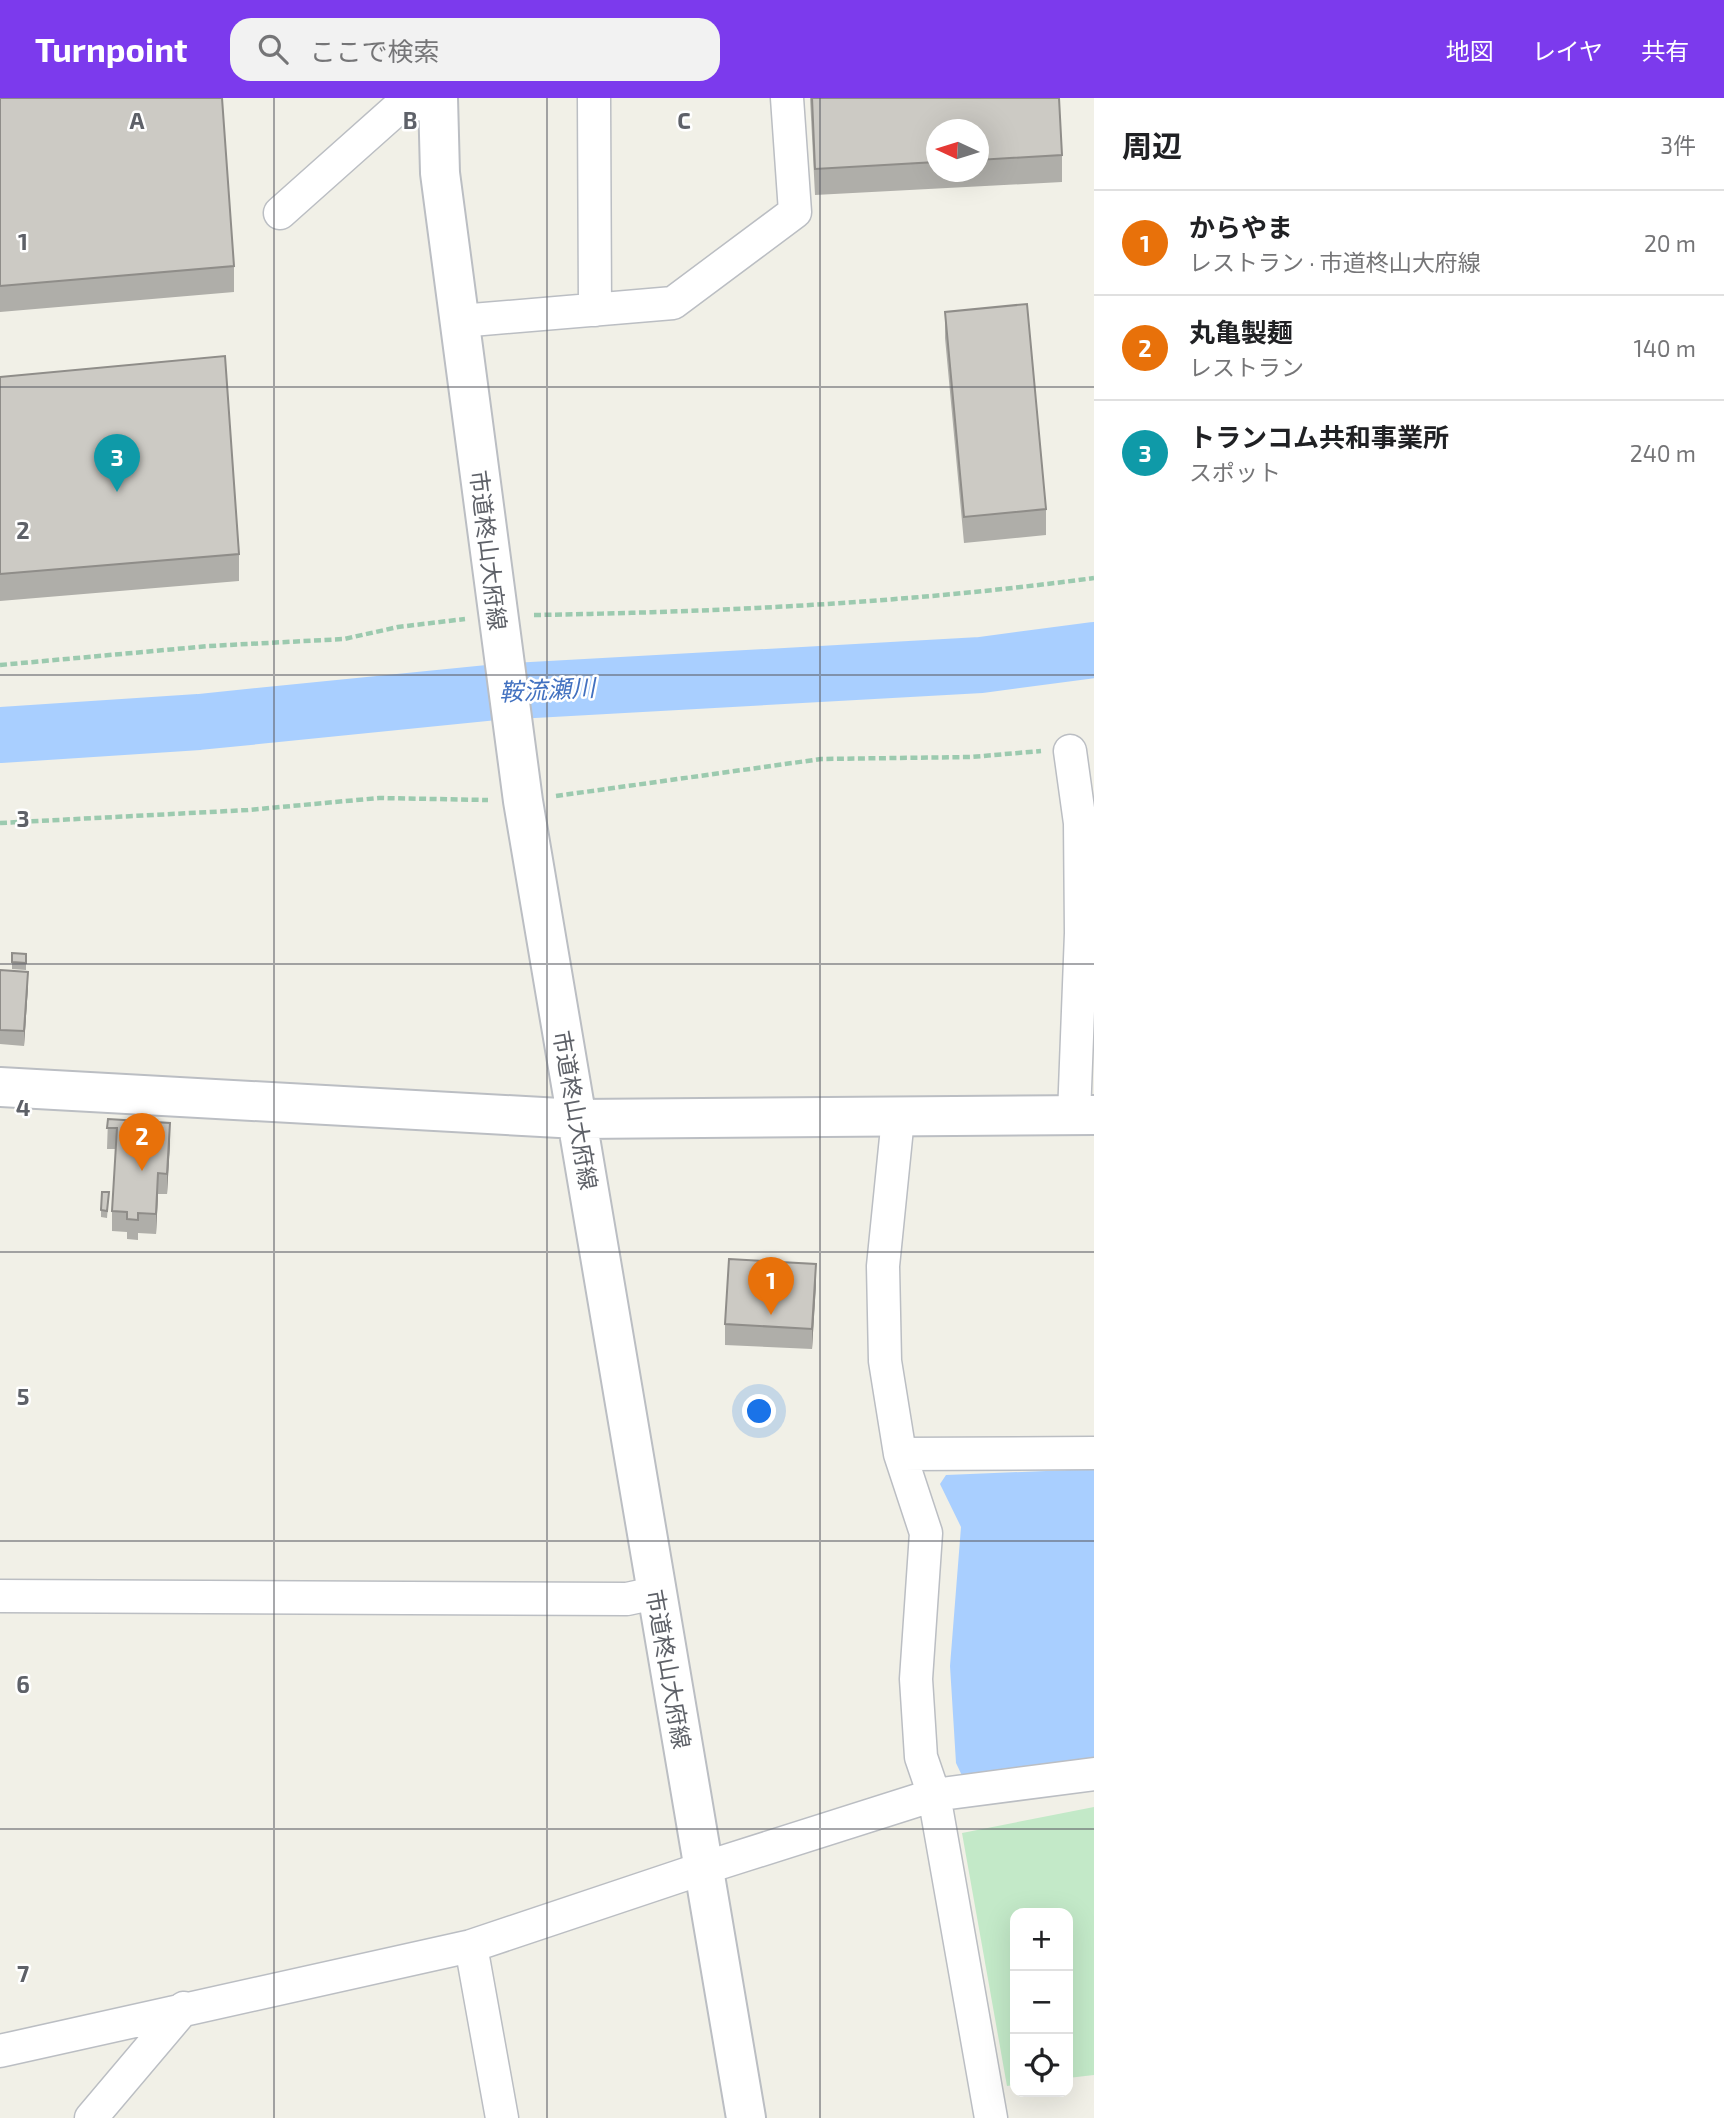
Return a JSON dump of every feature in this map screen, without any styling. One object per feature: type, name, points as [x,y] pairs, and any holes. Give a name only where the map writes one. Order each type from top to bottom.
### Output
[{"type":"street","points":[[594,98],[595,310]]},
{"type":"street","points":[[460,321],[673,303],[795,212],[787,98]]},
{"type":"street","points":[[280,213],[399,107],[438,100]]},
{"type":"street","name":"市道柊山大府線","points":[[438,100],[439,173],[523,801],[746,2118]]},
{"type":"street","points":[[0,1087],[578,1119],[1084,1115],[1081,933],[1087,822],[1070,751]]},
{"type":"street","points":[[898,1118],[883,1266],[885,1361],[900,1454],[926,1533],[916,1679],[920,1757],[934,1796],[990,2118]]},
{"type":"street","points":[[900,1454],[1094,1453]]},
{"type":"street","points":[[0,1596],[626,1598],[655,1593]]},
{"type":"street","points":[[0,2051],[471,1946],[704,1868],[934,1796],[1094,1774]]},
{"type":"street","points":[[471,1946],[502,2118]]},
{"type":"street","points":[[91,2118],[184,2008]]},
{"type":"path","points":[[0,664],[209,646],[344,639],[398,627],[981,593],[1094,578]]},
{"type":"path","points":[[0,823],[248,810],[379,798],[523,801],[821,760],[971,757],[1020,751]]},
{"type":"green space","points":[[1094,1807],[1094,2075],[1073,2077],[1073,1908],[1010,1908],[1010,2086],[1007,2086],[962,1833]]},
{"type":"water","points":[[1094,1469],[1094,1759],[966,1784],[956,1763],[950,1666],[961,1527],[940,1484],[946,1475]]},
{"type":"building","points":[[0,98],[222,98],[234,266],[0,286]]},
{"type":"building","points":[[812,98],[1059,98],[1062,155],[989,159],[989,119],[926,119],[926,163],[815,169]]},
{"type":"building","points":[[1027,304],[1046,509],[964,517],[945,312]]},
{"type":"building","points":[[225,356],[239,554],[0,574],[0,377]]},
{"type":"building","points":[[12,953],[26,954],[26,963],[12,962]]},
{"type":"building","points":[[0,970],[28,972],[24,1031],[0,1030]]},
{"type":"building","points":[[108,1119],[170,1123],[167,1174],[158,1173],[156,1214],[138,1213],[138,1220],[127,1219],[127,1212],[112,1211],[117,1128],[107,1128]]},
{"type":"building","points":[[102,1192],[109,1192],[107,1211],[101,1210]]},
{"type":"building","points":[[729,1259],[816,1264],[812,1329],[725,1324]]},
{"type":"waterway","name":"鞍流瀬川","points":[[0,735],[199,722],[497,692],[981,665],[1094,650]]},
{"type":"place","name":"トランコム共和事業所","points":[[117,492]]},
{"type":"place","name":"丸亀製麺","points":[[142,1171]]},
{"type":"place","name":"からやま","points":[[771,1315]]}]
